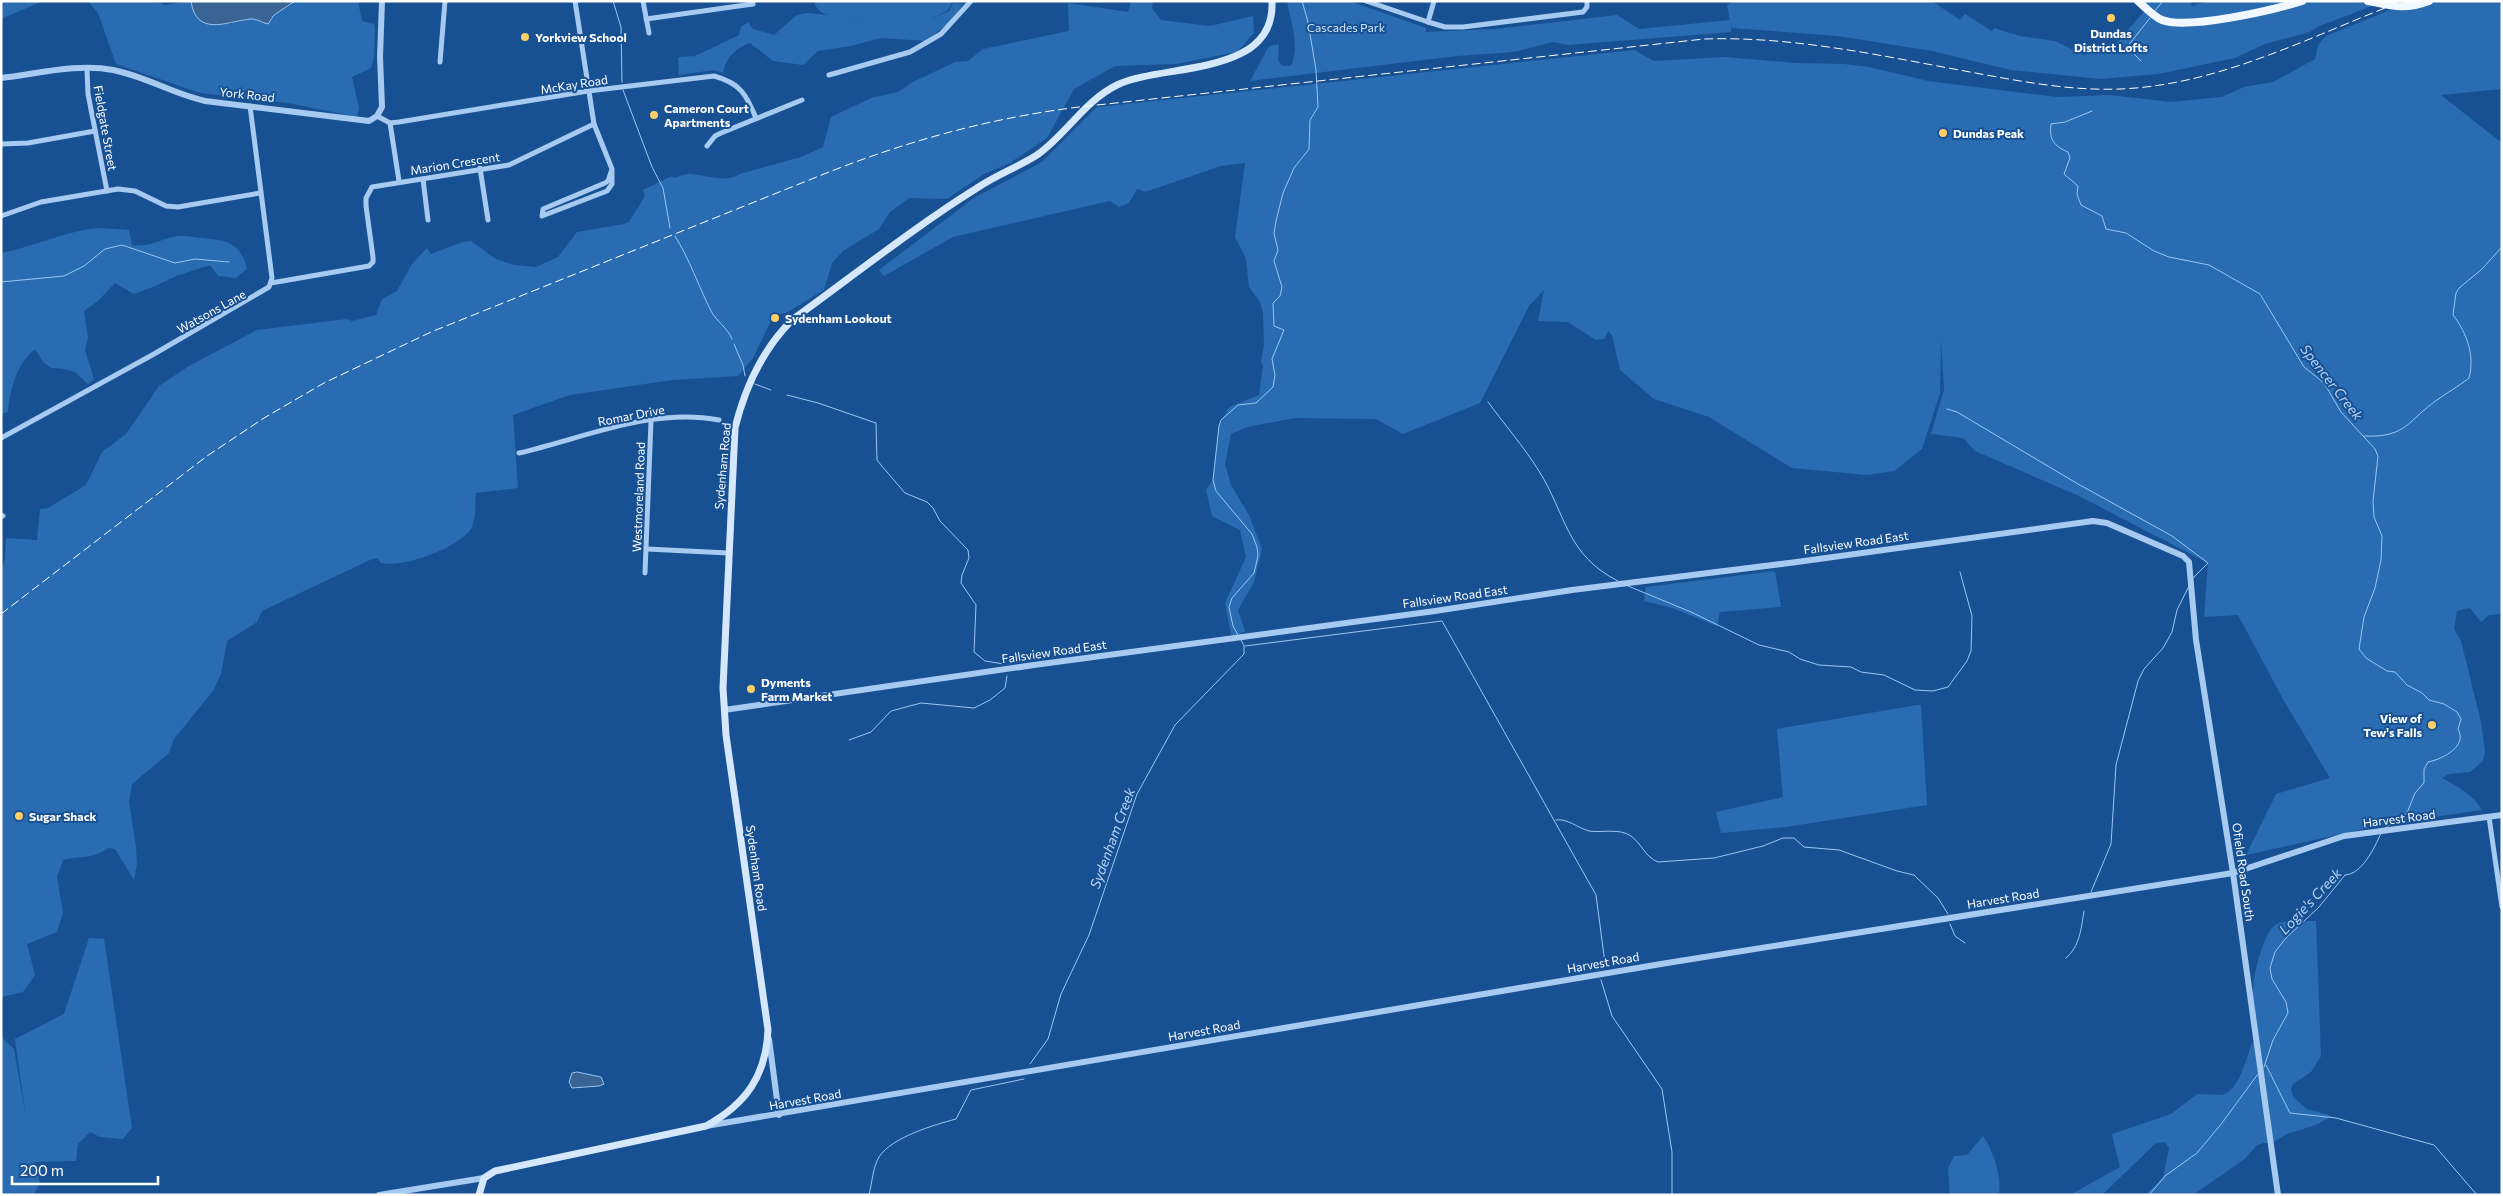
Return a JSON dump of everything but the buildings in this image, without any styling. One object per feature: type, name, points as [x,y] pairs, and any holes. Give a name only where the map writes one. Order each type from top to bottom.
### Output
[{"type":"main road","name":"Sydenham Road","points":[[484,1178],[495,1171],[507,1168],[706,1126],[734,1108],[753,1086],[764,1063],[768,1030],[726,735],[722,688],[735,428],[752,376],[778,334],[792,320],[978,186],[1037,154],[1104,92],[1132,79],[1232,59],[1250,49],[1265,30],[1270,20],[1272,1]]},
{"type":"main road","points":[[2138,1],[2155,16],[2173,23],[2269,11],[2302,1]]},
{"type":"main road","points":[[2368,1],[2400,8],[2429,1]]},
{"type":"main road","points":[[479,1195],[484,1178]]},
{"type":"street","points":[[382,1],[380,57],[382,107],[377,116],[390,122]]},
{"type":"street","points":[[440,62],[445,1]]},
{"type":"street","points":[[575,1],[594,124],[612,169],[612,184],[607,192],[542,216],[543,209],[608,181],[612,169]]},
{"type":"street","points":[[643,1],[649,33]]},
{"type":"street","points":[[829,75],[910,52],[941,34],[971,1]]},
{"type":"street","points":[[1366,1],[1445,27],[1463,27],[1586,10],[1587,1]]},
{"type":"street","points":[[1428,22],[1434,1]]},
{"type":"street","points":[[646,19],[753,4]]},
{"type":"street","name":"York Road","points":[[1,78],[87,69],[106,69],[125,73],[190,98],[317,113],[359,121],[369,120],[377,116]]},
{"type":"street","name":"Fieldgate Street","points":[[87,69],[95,130],[107,191]]},
{"type":"street","name":"McKay Road","points":[[390,122],[484,109],[588,91],[714,76],[729,80],[740,88],[756,118]]},
{"type":"street","points":[[707,146],[715,136],[802,100]]},
{"type":"street","points":[[250,106],[272,283],[369,266],[373,262],[373,257],[366,198],[372,187],[399,181]]},
{"type":"street","name":"Marion Crescent","points":[[390,122],[399,181],[509,165],[594,124]]},
{"type":"street","points":[[1,144],[28,144],[95,130]]},
{"type":"street","points":[[480,168],[488,220]]},
{"type":"street","points":[[423,179],[428,220]]},
{"type":"street","points":[[1,216],[41,202],[129,189],[166,206],[178,207],[260,193]]},
{"type":"street","name":"Watsons Lane","points":[[1,438],[254,298],[264,292],[272,283]]},
{"type":"street","name":"Romar Drive","points":[[519,453],[553,445],[611,427],[685,415],[719,420]]},
{"type":"street","name":"Westmoreland Road","points":[[645,573],[651,421]]},
{"type":"street","name":"Fallsview Road East","points":[[724,710],[1034,665],[1435,611],[1572,590],[1797,562],[2093,521],[2107,523],[2183,556]]},
{"type":"street","points":[[647,549],[728,553]]},
{"type":"street","name":"Ofield Road South","points":[[2183,556],[2189,562],[2196,640],[2233,873],[2278,1195]]},
{"type":"street","name":"Harvest Road","points":[[706,1126],[1676,961],[2233,873],[2344,836],[2502,815]]},
{"type":"street","points":[[2489,817],[2502,907]]},
{"type":"street","name":"Sydenham Road","points":[[768,1030],[779,1115]]},
{"type":"street","points":[[379,1195],[484,1178]]},
{"type":"green space","points":[[1,1],[43,1],[1,19]]},
{"type":"green space","points":[[88,1],[156,1],[165,5],[191,1],[192,8],[204,24],[230,24],[252,18],[268,24],[274,15],[295,1],[358,1],[362,21],[374,24],[375,29],[374,58],[371,68],[352,77],[359,107],[357,117],[288,103],[200,93],[116,64],[98,13]]},
{"type":"green space","points":[[814,1],[953,1],[948,10],[929,20],[949,11],[953,3],[963,4],[951,21],[926,41],[880,38],[851,46],[818,51],[803,65],[773,61],[750,43],[732,54],[726,63],[723,73],[714,70],[679,75],[678,57],[695,56],[739,35],[741,27],[748,22],[753,29],[774,35],[797,15],[807,13],[830,15],[821,12]]},
{"type":"green space","points":[[1131,1],[1153,1],[1152,8],[1161,20],[1210,26],[1253,16],[1254,33],[1237,52],[1176,64],[1115,66],[1074,89],[1047,138],[1010,163],[984,174],[947,199],[909,198],[890,212],[879,229],[843,251],[832,263],[824,290],[786,313],[774,315],[753,358],[738,376],[672,380],[570,395],[513,415],[518,488],[476,493],[473,525],[464,536],[443,549],[416,559],[391,564],[381,563],[378,558],[372,559],[262,611],[257,622],[227,641],[221,674],[213,691],[174,739],[169,753],[132,784],[129,802],[136,847],[137,864],[134,880],[115,849],[109,848],[91,856],[63,860],[57,877],[63,913],[57,932],[27,944],[35,975],[23,992],[1,997],[1,570],[5,559],[6,538],[37,540],[40,509],[48,508],[86,485],[102,452],[126,434],[159,386],[189,366],[257,330],[347,319],[352,321],[376,315],[382,299],[397,291],[412,264],[427,248],[431,254],[463,242],[471,241],[496,259],[514,265],[536,267],[558,257],[577,232],[629,222],[645,196],[643,190],[672,176],[673,178],[685,174],[695,174],[715,178],[728,178],[801,157],[823,147],[831,117],[871,98],[898,92],[913,82],[955,62],[968,61],[983,49],[1069,31],[1068,3],[1128,12]]},
{"type":"green space","name":"Cascades Park","points":[[1287,1],[1349,1],[1426,28],[1426,32],[1495,29],[1617,15],[1639,29],[1730,20],[1727,6],[1732,1],[1932,1],[1960,20],[1965,14],[1992,31],[1994,28],[2020,36],[2055,41],[2084,55],[2110,50],[2149,6],[2144,1],[2190,1],[2192,6],[2208,1],[2385,1],[2317,27],[2310,32],[2265,44],[2235,58],[2158,74],[2101,79],[2011,70],[1932,51],[1838,36],[1732,28],[1731,24],[1731,32],[1568,45],[1553,42],[1514,52],[1457,56],[1250,81],[1269,46],[1279,44],[1278,61],[1283,66],[1291,66],[1294,58],[1295,42]]},
{"type":"green space","points":[[2412,1],[2502,1],[2502,89],[2441,95],[2502,143],[2502,614],[2489,615],[2481,622],[2470,608],[2457,611],[2454,629],[2461,641],[2481,722],[2485,752],[2483,761],[2470,772],[2449,774],[2442,778],[2470,795],[2482,810],[2386,824],[2246,855],[2276,794],[2330,778],[2284,701],[2238,615],[2204,617],[2208,563],[2079,496],[1975,451],[1963,438],[1931,434],[1944,390],[1941,340],[1940,393],[1922,449],[1894,471],[1867,475],[1792,468],[1709,417],[1654,399],[1620,370],[1612,335],[1608,331],[1604,339],[1596,340],[1568,322],[1538,321],[1544,290],[1529,306],[1480,403],[1403,434],[1376,419],[1295,418],[1247,427],[1231,434],[1225,464],[1231,485],[1249,515],[1262,549],[1254,582],[1238,610],[1245,631],[1232,638],[1225,603],[1246,557],[1240,530],[1212,516],[1206,490],[1213,480],[1219,426],[1229,407],[1259,395],[1263,365],[1261,362],[1264,344],[1263,313],[1260,302],[1249,287],[1246,259],[1235,237],[1245,163],[1221,166],[1145,192],[1137,189],[1129,203],[1119,207],[1110,201],[953,237],[884,276],[879,270],[974,198],[1042,162],[1097,107],[1634,50],[1654,61],[1725,57],[1796,63],[1844,64],[1869,67],[1928,81],[2057,97],[2110,95],[2171,102],[2222,97],[2244,87],[2273,82],[2315,59],[2318,45],[2326,36]]},
{"type":"green space","points":[[101,228],[129,230],[132,245],[146,245],[171,237],[181,236],[225,242],[231,244],[241,253],[247,269],[236,278],[218,276],[210,265],[176,276],[134,294],[115,283],[98,301],[84,311],[88,338],[85,350],[94,379],[88,384],[76,373],[66,369],[52,368],[44,363],[35,349],[23,362],[15,378],[8,412],[1,414],[1,253],[77,231]]},
{"type":"green space","points":[[1775,571],[1781,607],[1720,612],[1717,626],[1672,608],[1644,601],[1646,587]]},
{"type":"green space","points":[[1921,705],[1927,805],[1786,827],[1721,833],[1716,812],[1783,797],[1777,729]]},
{"type":"green space","points":[[2285,921],[2316,921],[2321,1056],[2311,1072],[2293,1084],[2291,1089],[2293,1097],[2307,1109],[2332,1116],[2318,1124],[2287,1134],[2272,1143],[2263,1143],[2256,1146],[2246,1158],[2193,1195],[2145,1195],[2163,1178],[2169,1148],[2165,1142],[2156,1143],[2102,1195],[2070,1195],[2120,1167],[2112,1134],[2171,1114],[2197,1094],[2221,1095],[2227,1093],[2232,1088],[2241,1074],[2254,1041],[2254,982],[2266,938],[2272,928],[2278,923]]},
{"type":"green space","points":[[89,938],[104,939],[132,1128],[123,1139],[100,1137],[90,1132],[78,1144],[76,1161],[34,1162],[40,1182],[34,1195],[1,1195],[1,1037],[14,1049],[26,1117],[15,1039],[64,1014]]},
{"type":"green space","points":[[1983,1136],[1996,1164],[2000,1188],[1999,1195],[1950,1195],[1948,1168],[1954,1156],[1967,1155]]},
{"type":"shaded area","points":[[191,1],[295,1],[274,15],[268,24],[252,19],[213,25],[199,19],[194,12]]},
{"type":"shaded area","points":[[577,1072],[601,1077],[604,1084],[572,1088],[569,1082],[572,1073]]},
{"type":"waterway","points":[[613,1],[621,27],[622,82]]},
{"type":"waterway","name":"Sydenham Creek","points":[[1238,635],[1233,626],[1229,607],[1232,598],[1254,573],[1258,556],[1257,547],[1252,534],[1216,491],[1213,480],[1221,420],[1238,405],[1256,403],[1273,387],[1275,375],[1272,359],[1284,330],[1274,326],[1273,303],[1280,296],[1282,287],[1274,261],[1278,250],[1274,233],[1283,193],[1294,168],[1309,149],[1310,120],[1318,107],[1316,70],[1308,22],[1302,1]]},
{"type":"waterway","name":"Spencer Creek","points":[[2154,12],[2163,1]]},
{"type":"waterway","name":"Spencer Creek","points":[[2141,61],[2127,47],[2150,18]]},
{"type":"waterway","points":[[623,90],[652,167],[663,188],[670,228]]},
{"type":"waterway","name":"Spencer Creek","points":[[2092,111],[2065,122],[2051,124],[2051,134],[2054,142],[2068,152],[2070,158],[2064,174],[2078,186],[2077,194],[2081,205],[2102,216],[2106,229],[2126,233],[2154,251],[2169,257],[2209,265],[2260,294],[2304,367],[2324,383],[2341,412],[2375,449],[2378,456],[2373,501],[2374,517],[2382,536],[2381,560],[2375,588],[2364,617],[2359,649],[2366,658],[2387,671],[2395,672],[2407,685],[2422,693],[2429,700],[2444,704],[2457,712],[2461,719],[2458,729],[2460,741],[2457,746],[2447,755],[2428,762],[2424,769],[2424,783],[2415,793],[2407,813],[2385,828]]},
{"type":"waterway","points":[[675,236],[711,311],[728,331],[732,339]]},
{"type":"waterway","points":[[1,282],[64,276],[84,266],[105,249],[122,245],[175,263],[195,259],[229,262]]},
{"type":"waterway","name":"Spencer Creek","points":[[2364,436],[2378,436],[2398,431],[2427,407],[2469,378],[2471,361],[2466,337],[2453,315],[2456,293],[2502,247]]},
{"type":"waterway","points":[[734,344],[743,365],[745,376]]},
{"type":"waterway","points":[[755,384],[771,390]]},
{"type":"waterway","points":[[787,395],[818,403],[876,423],[877,460],[905,493],[927,502],[933,508],[940,521],[968,550],[969,558],[961,583],[976,605],[974,652],[985,661],[1004,664]]},
{"type":"waterway","points":[[1488,402],[1539,471],[1577,546],[1601,571],[1618,581]]},
{"type":"waterway","points":[[1947,409],[1957,412],[2078,484],[2172,536],[2208,563],[2193,578]]},
{"type":"waterway","points":[[1628,586],[1691,612],[1759,645],[1789,652],[1800,659],[1819,665],[1851,667],[1861,672],[1884,675],[1915,690],[1933,691],[1948,687],[1967,661],[1971,651],[1972,616],[1960,572]]},
{"type":"waterway","points":[[2091,892],[2111,844],[2116,765],[2138,681],[2144,669],[2163,648],[2172,632],[2177,610],[2189,586]]},
{"type":"waterway","points":[[1245,646],[1442,621],[1596,895],[1605,963]]},
{"type":"waterway","name":"Sydenham Creek","points":[[1030,1064],[1048,1039],[1061,994],[1089,935],[1137,794],[1175,725],[1244,654],[1244,646],[1241,640]]},
{"type":"waterway","points":[[849,740],[871,732],[891,711],[921,703],[974,708],[990,700],[1005,688],[1007,676]]},
{"type":"waterway","points":[[1556,820],[1568,822],[1589,831],[1616,831],[1627,834],[1635,839],[1650,857],[1658,862],[1714,858],[1763,846],[1783,838],[1794,838],[1804,847],[1839,850],[1897,871],[1914,875],[1938,898],[1948,914]]},
{"type":"waterway","name":"Logie's Creek","points":[[2264,1067],[2273,1040],[2288,1013],[2286,1002],[2272,979],[2270,968],[2275,952],[2286,938],[2319,907],[2345,875],[2357,870],[2367,860],[2381,833]]},
{"type":"waterway","points":[[2066,958],[2077,943],[2084,911]]},
{"type":"waterway","points":[[1950,924],[1955,936],[1965,943]]},
{"type":"waterway","points":[[1601,980],[1612,1016],[1662,1089],[1672,1152],[1672,1195]]},
{"type":"waterway","points":[[2266,1065],[2290,1113],[2336,1118],[2434,1145],[2477,1195]]},
{"type":"waterway","points":[[2149,1195],[2165,1176],[2197,1153],[2258,1074]]},
{"type":"waterway","name":"Sydenham Creek","points":[[869,1195],[877,1161],[893,1143],[914,1133],[956,1119],[971,1090],[1024,1079]]},
{"type":"railway","points":[[1,614],[207,456],[264,418],[324,383],[431,332],[824,174],[886,151],[949,132],[1013,117],[1079,107],[1704,39],[1771,41],[1838,48],[2044,85],[2101,89],[2157,86],[2229,69],[2264,57],[2403,1]]},
{"type":"place","name":"Dundas District Lofts","points":[[2111,18]]},
{"type":"place","name":"Yorkview School","points":[[525,37]]},
{"type":"place","name":"Cameron Court Apartments","points":[[654,115]]},
{"type":"place","name":"Dundas Peak","points":[[1943,133]]},
{"type":"place","name":"Sydenham Lookout","points":[[775,318]]},
{"type":"place","name":"Dyments Farm Market","points":[[751,689]]},
{"type":"place","name":"View of Tew's Falls","points":[[2432,725]]},
{"type":"place","name":"Sugar Shack","points":[[19,816]]}]
